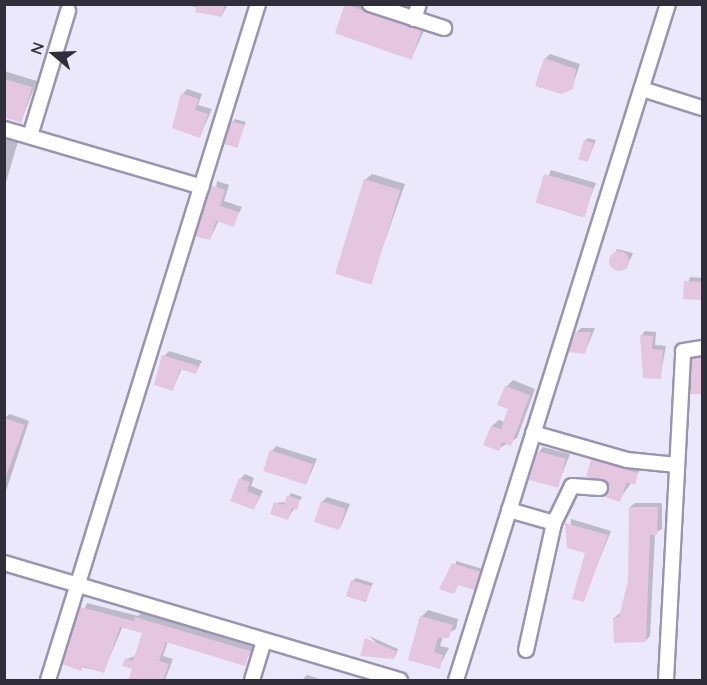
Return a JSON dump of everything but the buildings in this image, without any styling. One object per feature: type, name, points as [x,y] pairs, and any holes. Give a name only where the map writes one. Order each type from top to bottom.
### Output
[{"type":"street","points":[[48,681],[81,586],[258,4]]},
{"type":"street","points":[[370,4],[444,28]]},
{"type":"street","points":[[414,19],[419,4]]},
{"type":"street","points":[[456,681],[668,4]]},
{"type":"street","points":[[30,136],[68,11]]},
{"type":"street","points":[[642,89],[702,108]]},
{"type":"street","points":[[4,129],[202,187]]},
{"type":"street","points":[[666,681],[683,351],[702,348]]},
{"type":"street","points":[[533,433],[627,460],[677,465]]},
{"type":"street","points":[[526,650],[554,523],[572,486],[600,488]]},
{"type":"street","points":[[509,510],[554,523]]},
{"type":"street","points":[[4,563],[264,641],[359,675],[400,681]]},
{"type":"street","points":[[252,681],[264,641]]}]
